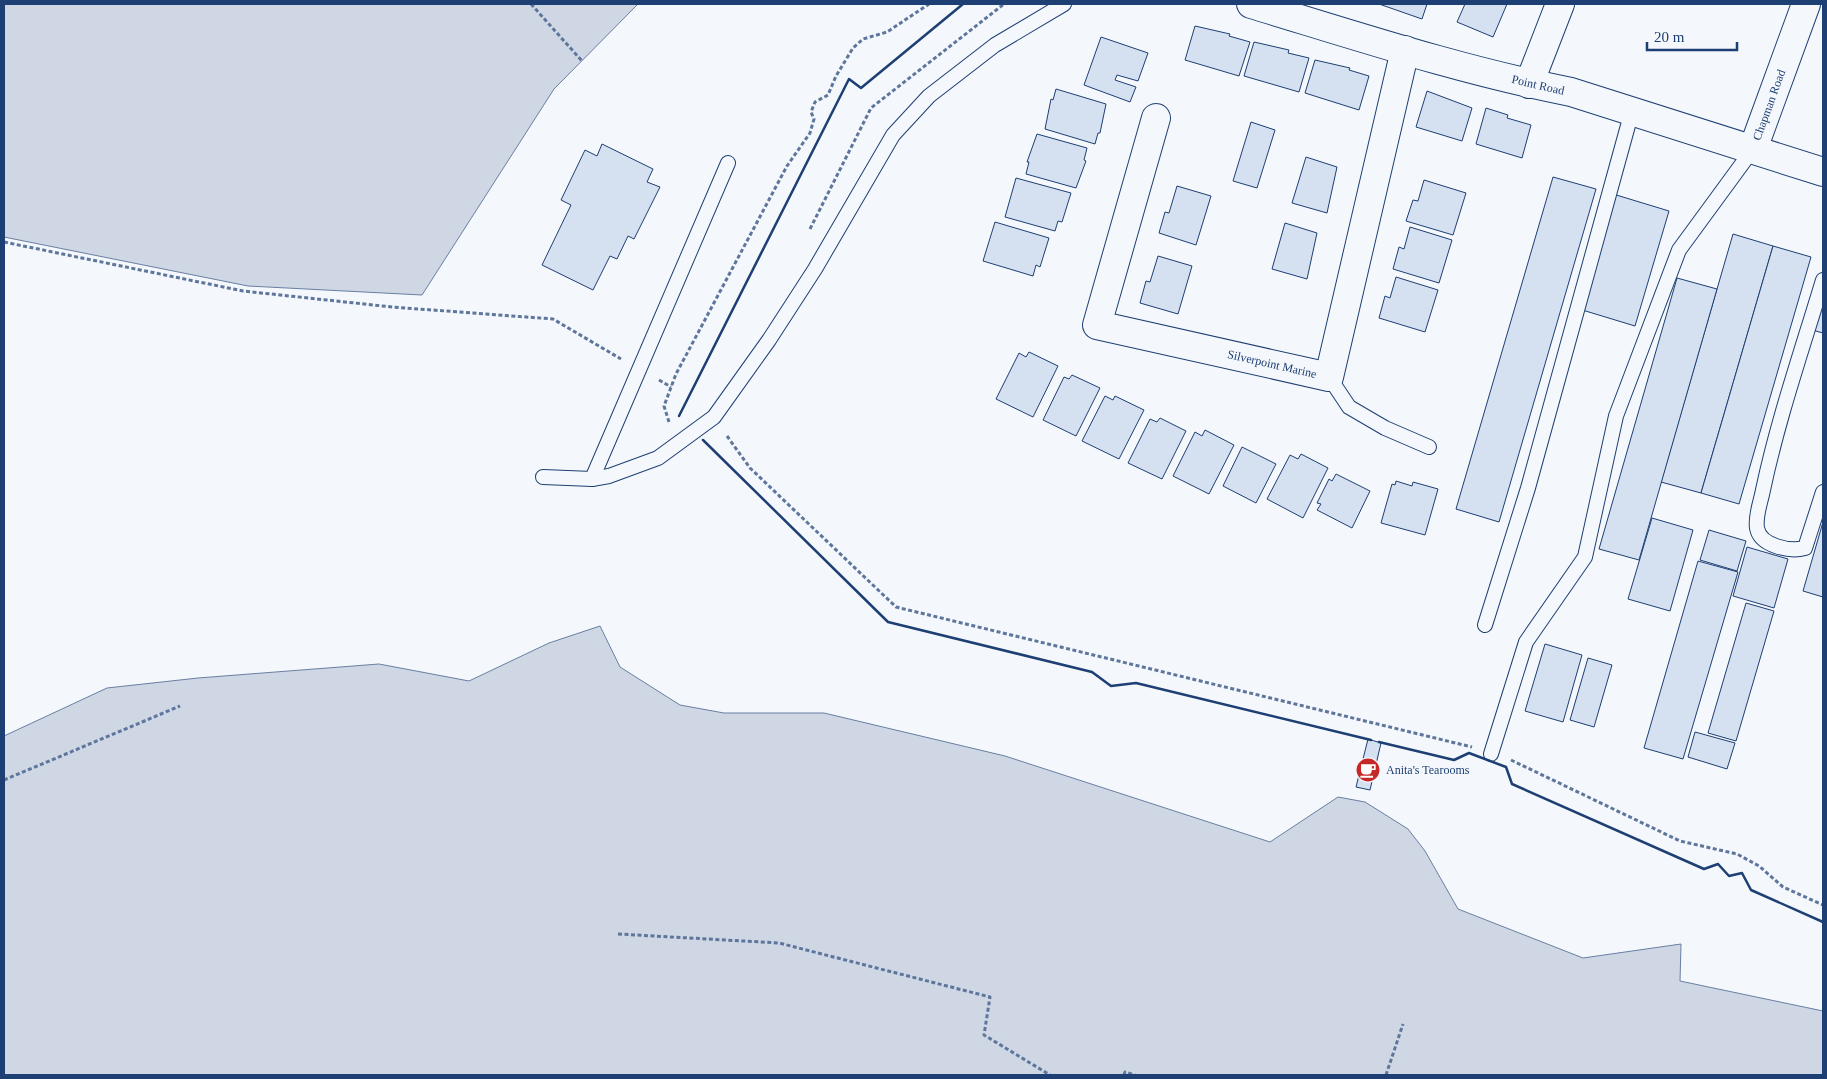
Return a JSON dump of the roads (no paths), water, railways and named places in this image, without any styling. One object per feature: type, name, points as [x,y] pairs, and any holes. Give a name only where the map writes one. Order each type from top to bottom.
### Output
[{"type":"street","name":"Point Road","points":[[1251,4],[1319,13],[1405,50],[1529,84],[1571,92],[1823,172]]},
{"type":"street","points":[[1529,84],[1560,4]]},
{"type":"street","name":"Chapman Road","points":[[1753,149],[1806,4]]},
{"type":"street","name":"Silverpoint Marine","points":[[1156,118],[1097,325],[1329,377],[1405,50]]},
{"type":"lane","points":[[543,477],[592,479],[609,476],[658,458],[714,417],[769,340],[815,269],[893,135],[929,96],[995,45],[1064,4]]},
{"type":"lane","points":[[1485,626],[1528,488],[1632,111]]},
{"type":"lane","points":[[1491,754],[1526,642],[1585,557],[1616,416],[1680,250],[1753,149]]},
{"type":"lane","points":[[592,479],[728,163]]},
{"type":"lane","points":[[1823,280],[1765,479],[1757,519],[1757,529],[1762,538],[1776,546],[1798,550],[1805,548],[1823,492]]},
{"type":"lane","points":[[1329,377],[1349,407],[1385,428],[1429,447]]},
{"type":"place","name":"Anita's Tearooms","points":[[1368,770]]}]
